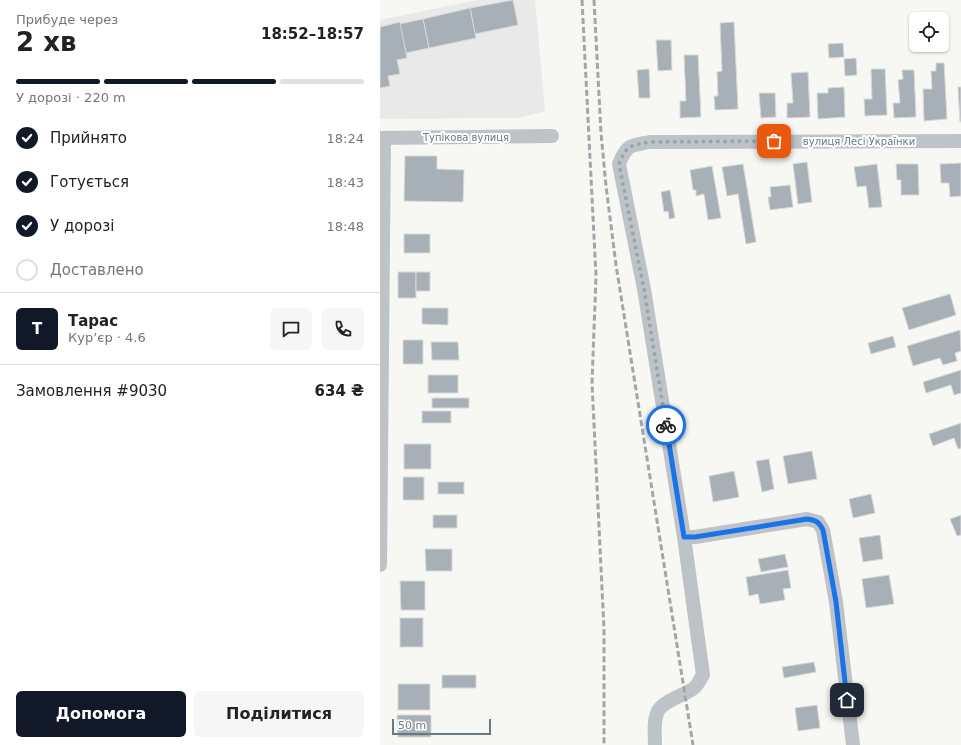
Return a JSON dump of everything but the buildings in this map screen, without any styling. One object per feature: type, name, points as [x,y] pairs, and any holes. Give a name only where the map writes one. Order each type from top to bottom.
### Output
[{"type":"street","name":"Тупікова вулиця","points":[[382,138],[552,136]]},
{"type":"street","points":[[380,565],[382,138]]},
{"type":"street","name":"вулиця Лесі Українки","points":[[655,745],[655,723],[658,710],[674,698],[685,694],[695,687],[703,675],[684,537],[644,289],[619,164],[624,151],[632,145],[650,142],[961,141]]},
{"type":"street","points":[[684,537],[695,537],[807,519],[818,522],[823,530],[836,602],[853,745]]},
{"type":"shaded area","points":[[477,0],[535,0],[545,111],[518,118],[380,119],[380,20]]},
{"type":"railway","points":[[582,0],[596,276],[592,383],[604,629],[604,745]]},
{"type":"railway","points":[[594,0],[601,133],[616,265],[693,745]]},
{"type":"way so far","points":[[666,425],[644,289],[619,164],[624,151],[632,145],[650,142],[774,141]]},
{"type":"route","points":[[666,425],[684,537],[695,537],[807,519],[813,519],[821,525],[836,602],[847,700]]}]
